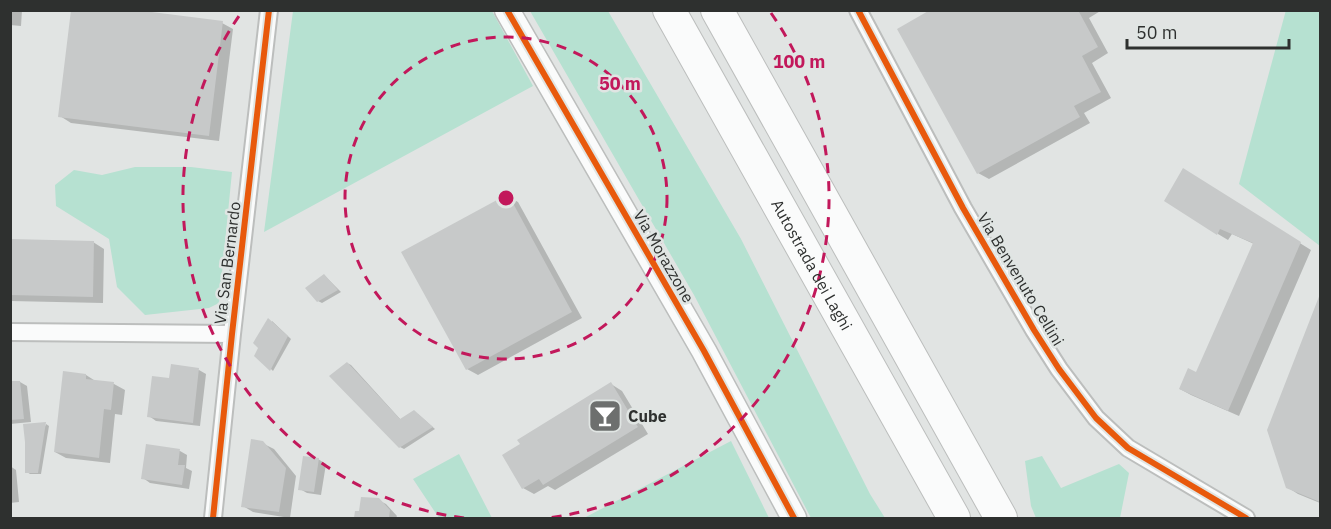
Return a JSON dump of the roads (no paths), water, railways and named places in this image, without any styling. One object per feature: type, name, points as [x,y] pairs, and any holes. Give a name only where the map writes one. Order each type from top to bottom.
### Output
[{"type":"highway","name":"Autostrada dei Laghi","points":[[669,10],[954,519]]},
{"type":"highway","points":[[717,10],[1001,519]]},
{"type":"street","name":"Via San Bernardo","points":[[213,519],[269,10]]},
{"type":"street","name":"Via Morazzone","points":[[507,10],[704,351],[794,519]]},
{"type":"street","name":"Via Benvenuto Cellini","points":[[858,10],[963,208],[1034,330],[1059,369],[1096,418],[1128,448],[1246,519]]},
{"type":"street","points":[[10,332],[232,334]]},
{"type":"place","name":"Cube","points":[[605,416]]}]
